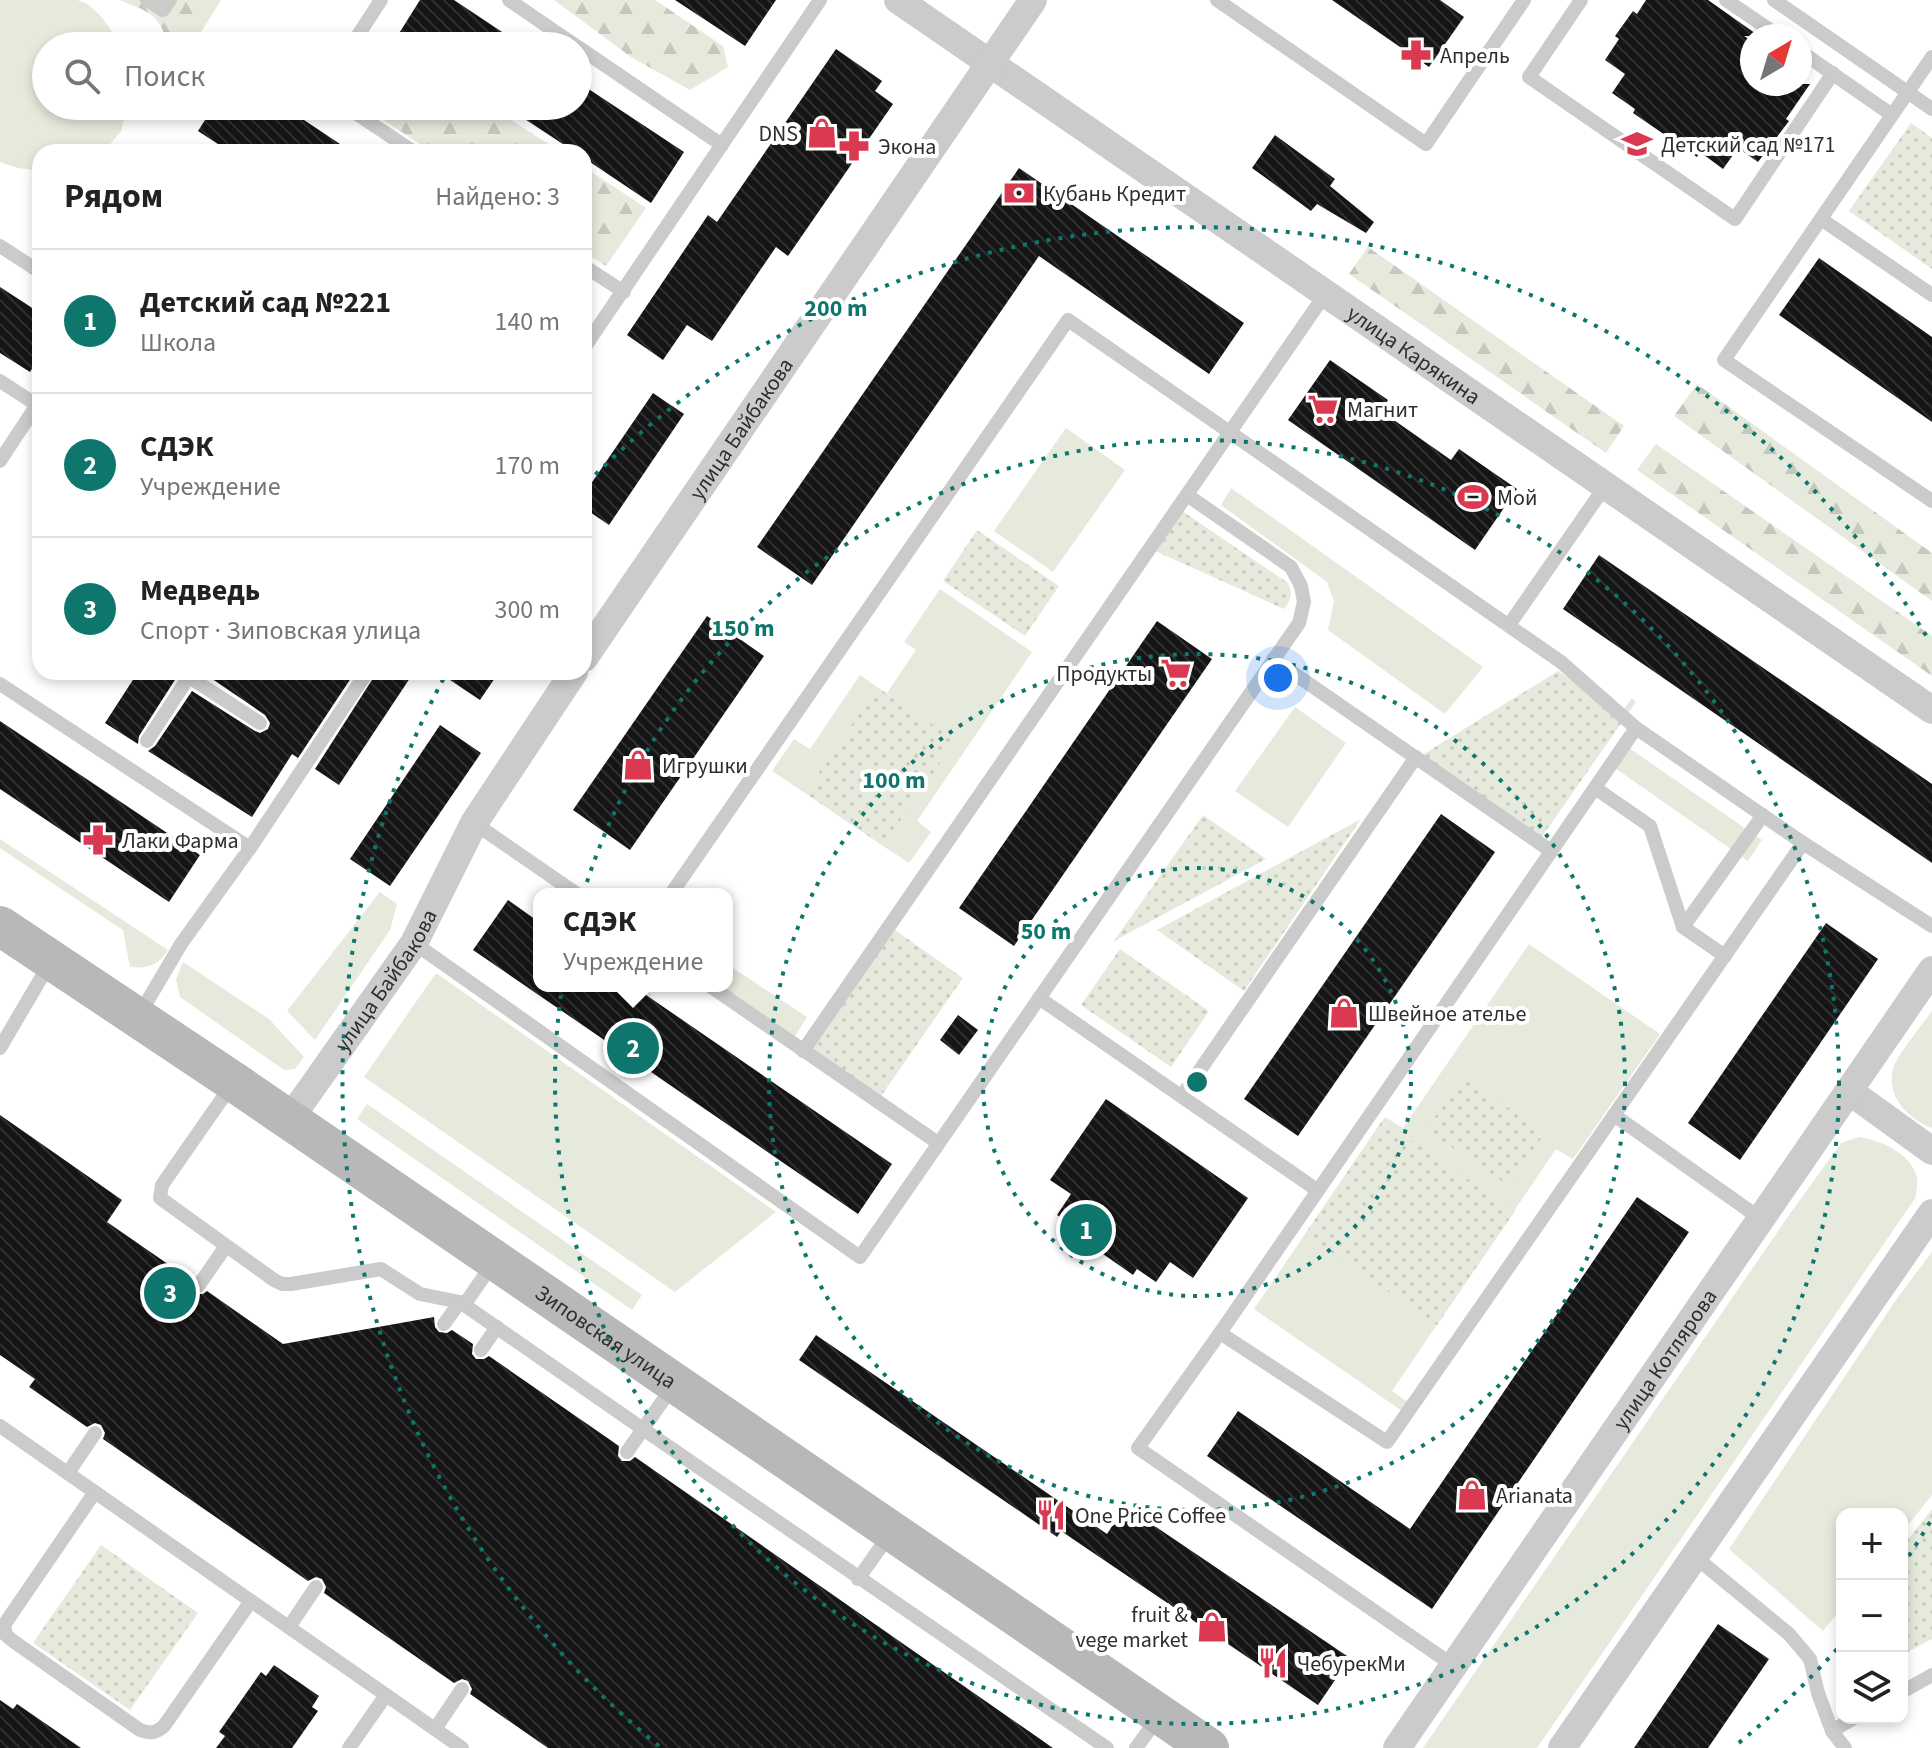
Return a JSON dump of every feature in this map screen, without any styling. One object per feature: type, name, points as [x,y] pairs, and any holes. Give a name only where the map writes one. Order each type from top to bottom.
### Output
[{"type":"street","name":"улица Карякина","points":[[898,0],[1932,710]]},
{"type":"street","name":"улица Байбакова","points":[[592,646],[1033,0]]},
{"type":"street","name":"улица Байбакова","points":[[289,1120],[414,943],[474,823],[569,680]]},
{"type":"street","name":"Зиповская улица","points":[[0,926],[234,1082],[1209,1748]]},
{"type":"street","name":"улица Котлярова","points":[[1397,1748],[1932,970]]},
{"type":"street","points":[[1849,1091],[1932,1151]]},
{"type":"street","points":[[1562,1748],[1932,1213]]},
{"type":"lane","points":[[147,0],[163,10],[170,0]]},
{"type":"lane","points":[[360,32],[381,0]]},
{"type":"lane","points":[[509,0],[556,32]]},
{"type":"lane","points":[[592,337],[820,0]]},
{"type":"lane","points":[[1217,0],[1426,144],[1524,0]]},
{"type":"lane","points":[[1581,0],[1529,77],[1735,219],[1833,73]]},
{"type":"lane","points":[[1726,0],[1761,24]]},
{"type":"lane","points":[[1774,0],[1932,109]]},
{"type":"lane","points":[[592,56],[722,145]]},
{"type":"lane","points":[[1932,57],[1724,360],[1932,501]]},
{"type":"lane","points":[[1812,59],[1892,115]]},
{"type":"lane","points":[[366,120],[402,144]]},
{"type":"lane","points":[[1821,219],[1932,295]]},
{"type":"lane","points":[[0,246],[32,267]]},
{"type":"lane","points":[[592,271],[624,292]]},
{"type":"lane","points":[[803,1051],[1326,293]]},
{"type":"lane","points":[[675,888],[1068,320],[1561,662],[1636,728],[1803,843],[1932,926]]},
{"type":"lane","points":[[0,381],[32,400]]},
{"type":"lane","points":[[0,461],[32,414]]},
{"type":"lane","points":[[1509,625],[1606,485]]},
{"type":"lane","points":[[414,943],[860,1257],[1299,623],[1304,602],[1301,586],[1291,567],[1187,495]]},
{"type":"lane","points":[[1273,659],[1551,851]]},
{"type":"lane","points":[[147,741],[187,680]]},
{"type":"lane","points":[[199,680],[260,723]]},
{"type":"lane","points":[[137,1017],[181,944],[250,848],[362,680]]},
{"type":"lane","points":[[0,684],[250,848]]},
{"type":"lane","points":[[1454,1666],[1138,1448],[1636,728]]},
{"type":"lane","points":[[1182,1096],[1416,757]]},
{"type":"lane","points":[[1595,788],[1650,826],[1683,927],[1725,956]]},
{"type":"lane","points":[[1683,927],[1763,815]]},
{"type":"lane","points":[[474,823],[568,888]]},
{"type":"lane","points":[[1220,1333],[1387,1442],[1803,843]]},
{"type":"lane","points":[[0,1048],[51,961]]},
{"type":"lane","points":[[719,992],[938,1143]]},
{"type":"lane","points":[[1039,998],[1317,1190]]},
{"type":"lane","points":[[234,1082],[160,1190],[160,1198],[166,1205],[282,1284],[381,1269],[420,1294],[462,1304],[1107,1748]]},
{"type":"lane","points":[[1614,1115],[1761,1219]]},
{"type":"lane","points":[[199,1285],[226,1246]]},
{"type":"lane","points":[[444,1324],[495,1261]]},
{"type":"lane","points":[[481,1350],[497,1327]]},
{"type":"lane","points":[[627,1452],[674,1384]]},
{"type":"lane","points":[[0,1426],[462,1748]]},
{"type":"lane","points":[[68,1473],[95,1433]]},
{"type":"lane","points":[[95,1492],[4,1625],[6,1635],[13,1641],[128,1721],[149,1733],[158,1732],[251,1601]]},
{"type":"lane","points":[[858,1579],[891,1532]]},
{"type":"lane","points":[[1694,1556],[1789,1634],[1810,1659],[1832,1731],[1845,1748]]},
{"type":"lane","points":[[289,1627],[316,1587]]},
{"type":"lane","points":[[1908,1689],[1932,1675]]},
{"type":"lane","points":[[435,1729],[462,1689]]},
{"type":"lane","points":[[349,1748],[386,1695]]},
{"type":"lane","points":[[1136,1748],[1160,1714]]},
{"type":"lane","points":[[1832,1731],[1844,1724]]},
{"type":"green space","points":[[0,0],[84,2],[97,12],[112,32],[32,32],[32,120],[124,120],[121,131],[110,144],[32,144],[32,170],[0,162]]},
{"type":"green space","points":[[120,0],[221,0],[201,32],[164,32],[152,15]]},
{"type":"green space","points":[[554,0],[655,0],[723,46],[728,67],[690,90],[631,57]]},
{"type":"green space","points":[[383,120],[512,120],[549,144],[420,144]]},
{"type":"green space","points":[[1911,123],[1932,138],[1932,269],[1849,211]]},
{"type":"green space","points":[[592,172],[646,208],[606,266],[592,257]]},
{"type":"green space","points":[[1368,247],[1624,426],[1606,453],[1349,274]]},
{"type":"green space","points":[[1697,384],[1932,553],[1932,601],[1674,416]]},
{"type":"green space","points":[[1066,428],[1125,470],[1053,572],[994,531]]},
{"type":"green space","points":[[1656,444],[1932,636],[1932,676],[1637,470]]},
{"type":"green space","points":[[1231,488],[1483,667],[1445,714],[1328,630],[1334,601],[1327,582],[1221,505]]},
{"type":"green space","points":[[1182,511],[1288,583],[1290,597],[1284,609],[1153,550]]},
{"type":"green space","points":[[977,530],[1059,586],[1025,636],[943,581]]},
{"type":"green space","points":[[940,589],[1032,652],[917,821],[931,832],[909,863],[883,846],[955,741],[887,693],[916,650],[904,642]]},
{"type":"green space","points":[[1558,671],[1620,714],[1632,698],[1636,702],[1539,841],[1419,757]]},
{"type":"green space","points":[[860,675],[877,687],[805,793],[772,771],[794,739],[810,749]]},
{"type":"green space","points":[[877,687],[956,740],[883,846],[805,793]]},
{"type":"green space","points":[[1295,707],[1346,743],[1288,827],[1235,791]]},
{"type":"green space","points":[[1629,748],[1762,840],[1748,861],[1615,768]]},
{"type":"green space","points":[[1203,815],[1266,859],[1114,941]]},
{"type":"green space","points":[[1361,819],[1244,991],[1157,930]]},
{"type":"green space","points":[[0,839],[168,950],[165,955],[152,965],[130,967],[123,930],[0,848]]},
{"type":"green space","points":[[380,892],[397,904],[390,930],[315,1040],[287,1011]]},
{"type":"green space","points":[[892,928],[963,978],[879,1099],[808,1049]]},
{"type":"green space","points":[[1529,944],[1660,1034],[1573,1159],[1556,1149],[1392,1391],[1408,1402],[1402,1411],[1254,1309],[1385,1117],[1403,1128]]},
{"type":"green space","points":[[1120,949],[1209,1011],[1171,1067],[1081,1005]]},
{"type":"green space","points":[[183,962],[269,1019],[304,1057],[295,1069],[284,1070],[180,997],[176,979]]},
{"type":"green space","points":[[733,968],[807,1017],[795,1036],[729,992],[733,992]]},
{"type":"green space","points":[[436,973],[776,1212],[675,1292],[364,1077]]},
{"type":"green space","points":[[1932,1011],[1932,1128],[1915,1119],[1901,1106],[1892,1079],[1899,1057]]},
{"type":"green space","points":[[1463,1077],[1545,1133],[1509,1186],[1426,1130]]},
{"type":"green space","points":[[367,1104],[642,1295],[632,1310],[357,1119]]},
{"type":"green space","points":[[1382,1121],[1515,1211],[1437,1325],[1305,1234]]},
{"type":"green space","points":[[1859,1137],[1894,1149],[1908,1161],[1917,1177],[1916,1197],[1537,1748],[1423,1748],[1787,1218],[1841,1143]]},
{"type":"green space","points":[[1932,1252],[1932,1495],[1908,1525],[1908,1508],[1836,1508],[1836,1615],[1823,1631],[1729,1549],[1898,1297]]},
{"type":"green space","points":[[1932,1509],[1932,1639],[1908,1652],[1908,1580],[1908,1539]]},
{"type":"green space","points":[[101,1545],[198,1613],[130,1710],[33,1643]]},
{"type":"building","points":[[420,0],[454,0],[502,32],[400,32]]},
{"type":"building","points":[[675,0],[776,0],[745,46]]},
{"type":"building","points":[[1332,0],[1440,0],[1464,17],[1429,67]]},
{"type":"building","points":[[1646,0],[1708,0],[1742,24],[1740,96],[1802,96],[1786,119],[1789,121],[1758,162],[1738,148],[1723,169],[1700,152],[1697,157],[1633,113],[1635,109],[1612,93],[1625,74],[1605,60],[1619,39],[1615,36],[1633,11],[1637,14]]},
{"type":"building","points":[[836,49],[882,81],[875,91],[893,104],[788,256],[776,247],[712,341],[687,325],[663,360],[627,335],[708,215],[717,222]]},
{"type":"building","points":[[592,91],[684,152],[651,203],[592,163],[592,144],[563,144],[526,120],[592,120]]},
{"type":"building","points":[[205,120],[304,120],[340,144],[218,144],[198,131]]},
{"type":"building","points":[[1275,135],[1335,179],[1330,186],[1374,222],[1366,233],[1317,204],[1311,211],[1252,168]]},
{"type":"building","points":[[1019,168],[1244,323],[1209,374],[1039,256],[812,585],[757,547]]},
{"type":"building","points":[[1819,258],[1932,337],[1932,422],[1779,315]]},
{"type":"building","points":[[0,287],[32,308],[32,369],[30,372],[0,353]]},
{"type":"building","points":[[1330,360],[1388,400],[1381,411],[1451,460],[1459,449],[1517,489],[1475,550],[1288,420]]},
{"type":"building","points":[[653,393],[684,414],[609,525],[592,513],[592,482]]},
{"type":"building","points":[[1599,555],[1932,784],[1932,863],[1563,609]]},
{"type":"building","points":[[707,616],[764,656],[630,850],[573,810]]},
{"type":"building","points":[[1157,621],[1212,659],[1014,946],[959,908]]},
{"type":"building","points":[[133,680],[175,680],[139,736],[138,744],[105,723]]},
{"type":"building","points":[[214,680],[350,680],[298,758],[292,754],[252,817],[148,751],[155,746],[192,691],[260,733],[268,729],[270,723],[265,715]]},
{"type":"building","points":[[372,680],[409,680],[339,785],[315,769]]},
{"type":"building","points":[[450,680],[494,680],[480,700]]},
{"type":"building","points":[[0,721],[200,855],[169,902],[0,789]]},
{"type":"building","points":[[440,725],[481,753],[390,886],[350,859]]},
{"type":"building","points":[[1441,814],[1495,852],[1298,1136],[1244,1099]]},
{"type":"building","points":[[508,900],[533,918],[533,991],[473,950]]},
{"type":"building","points":[[1826,923],[1878,959],[1740,1160],[1688,1123]]},
{"type":"building","points":[[534,992],[642,992],[892,1164],[858,1214]]},
{"type":"building","points":[[958,1015],[978,1030],[959,1055],[940,1040]]},
{"type":"building","points":[[1106,1099],[1248,1198],[1193,1278],[1170,1262],[1156,1282],[1137,1269],[1133,1275],[1073,1233],[1076,1228],[1057,1215],[1071,1194],[1050,1180]]},
{"type":"building","points":[[0,1115],[122,1200],[107,1222],[191,1280],[190,1289],[194,1294],[207,1291],[283,1344],[434,1317],[439,1332],[452,1330],[473,1344],[472,1354],[476,1359],[489,1356],[619,1446],[618,1456],[622,1461],[635,1457],[1053,1748],[548,1748],[470,1694],[472,1689],[468,1681],[462,1679],[454,1683],[324,1593],[326,1587],[322,1579],[316,1577],[308,1581],[103,1439],[105,1433],[101,1425],[95,1423],[87,1427],[29,1387],[35,1379],[0,1355]]},
{"type":"building","points":[[1637,1197],[1689,1232],[1432,1609],[1207,1456],[1238,1411],[1410,1529]]},
{"type":"building","points":[[816,1335],[1107,1534],[1125,1506],[1350,1658],[1318,1705],[1061,1531],[1057,1537],[799,1360]]},
{"type":"building","points":[[1718,1624],[1769,1659],[1708,1748],[1634,1748]]},
{"type":"building","points":[[274,1665],[319,1696],[312,1707],[318,1711],[292,1748],[216,1748],[225,1736],[219,1732],[261,1672],[266,1676]]},
{"type":"building","points":[[0,1700],[13,1709],[17,1704],[81,1748],[0,1748]]},
{"type":"place","name":"Апрель","points":[[1416,55]]},
{"type":"place","name":"DNS","points":[[822,133]]},
{"type":"place","name":"Детский сад №171","points":[[1637,144]]},
{"type":"place","name":"Экона","points":[[854,146]]},
{"type":"place","name":"Кубань Кредит","points":[[1019,193]]},
{"type":"place","name":"Магнит","points":[[1323,409]]},
{"type":"place","name":"Мой","points":[[1473,497]]},
{"type":"place","name":"Продукты","points":[[1176,673]]},
{"type":"place","name":"Игрушки","points":[[638,765]]},
{"type":"place","name":"Лаки Фарма","points":[[98,840]]},
{"type":"place","name":"Швейное ателье","points":[[1344,1013]]},
{"type":"place","name":"СДЭК","points":[[633,1048]]},
{"type":"place","name":"Детский сад №221","points":[[1086,1230]]},
{"type":"place","name":"Медведь","points":[[170,1293]]},
{"type":"place","name":"Arianata","points":[[1472,1495]]},
{"type":"place","name":"One Price Coffee","points":[[1051,1515]]},
{"type":"place","name":"fruit & vege market","points":[[1212,1627]]},
{"type":"place","name":"ЧебурекМи","points":[[1273,1663]]}]
